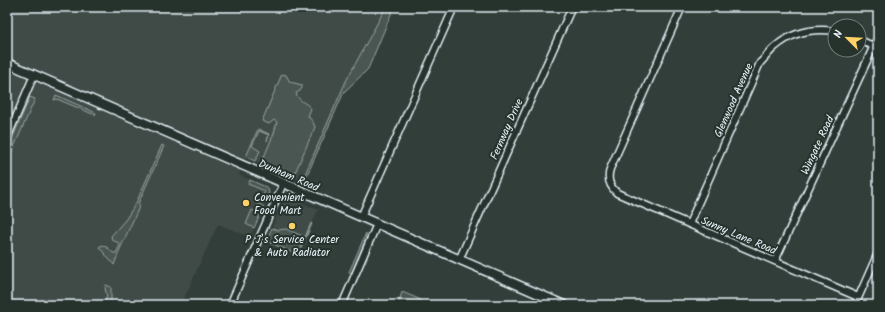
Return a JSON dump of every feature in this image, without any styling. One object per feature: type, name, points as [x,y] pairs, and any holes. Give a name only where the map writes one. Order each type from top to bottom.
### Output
[{"type":"street","points":[[361,218],[454,7]]},
{"type":"street","name":"Fernway Drive","points":[[459,260],[572,7]]},
{"type":"street","name":"Sunny Lane Road","points":[[682,7],[610,169],[609,181],[613,189],[617,193],[858,297]]},
{"type":"street","name":"Glenwood Avenue","points":[[689,224],[760,63],[775,47],[788,38],[805,31],[827,30]]},
{"type":"street","name":"Wingate Road","points":[[775,261],[876,47],[878,37]]},
{"type":"street","name":"Dunham Road","points":[[7,63],[377,224],[554,303],[564,305]]},
{"type":"street","points":[[7,138],[34,75]]},
{"type":"street","points":[[230,305],[283,184]]},
{"type":"street","points":[[342,305],[377,224]]},
{"type":"street","points":[[855,305],[878,253]]},
{"type":"shaded area","points":[[7,7],[394,7],[368,69],[344,92],[304,182],[246,157],[239,175],[268,188],[269,193],[267,199],[250,237],[218,224],[181,305],[7,305]]},
{"type":"shaded area","points":[[386,7],[394,7],[368,69],[344,92],[304,182],[302,181],[346,81]]},
{"type":"shaded area","points":[[282,74],[286,75],[290,82],[302,85],[300,91],[296,93],[297,96],[311,109],[308,116],[315,127],[294,175],[290,176],[261,164],[277,122],[274,120],[269,124],[262,121]]},
{"type":"shaded area","points":[[56,95],[96,113],[95,115],[57,99],[54,100]]},
{"type":"shaded area","points":[[30,97],[35,99],[7,163],[7,151]]},
{"type":"shaded area","points":[[258,129],[269,135],[259,131],[252,146],[260,151],[255,161],[246,157]]},
{"type":"shaded area","points":[[162,145],[164,146],[138,204],[140,205],[114,265],[99,247],[102,245],[113,253],[116,253],[120,245],[112,240],[111,236],[126,219],[136,203]]},
{"type":"shaded area","points":[[250,180],[268,188],[269,193],[267,199],[262,197],[265,191],[248,184]]},
{"type":"shaded area","name":"P J’s Service Center & Auto Radiator","points":[[290,198],[318,210],[298,255],[266,241],[284,201]]},
{"type":"shaded area","points":[[259,204],[264,207],[254,228],[246,224],[252,210],[256,212]]},
{"type":"shaded area","points":[[311,223],[312,224],[298,255],[266,241],[272,228],[278,230],[286,229],[305,237]]},
{"type":"shaded area","points":[[366,233],[366,239],[352,273],[349,272]]},
{"type":"shaded area","points":[[106,285],[111,287],[111,305],[103,305],[107,297],[105,288]]},
{"type":"shaded area","points":[[402,292],[419,299],[422,305],[398,305]]},
{"type":"place","name":"Convenient Food Mart","points":[[246,203]]},
{"type":"place","name":"P J’s Service Center & Auto Radiator","points":[[292,226]]}]
